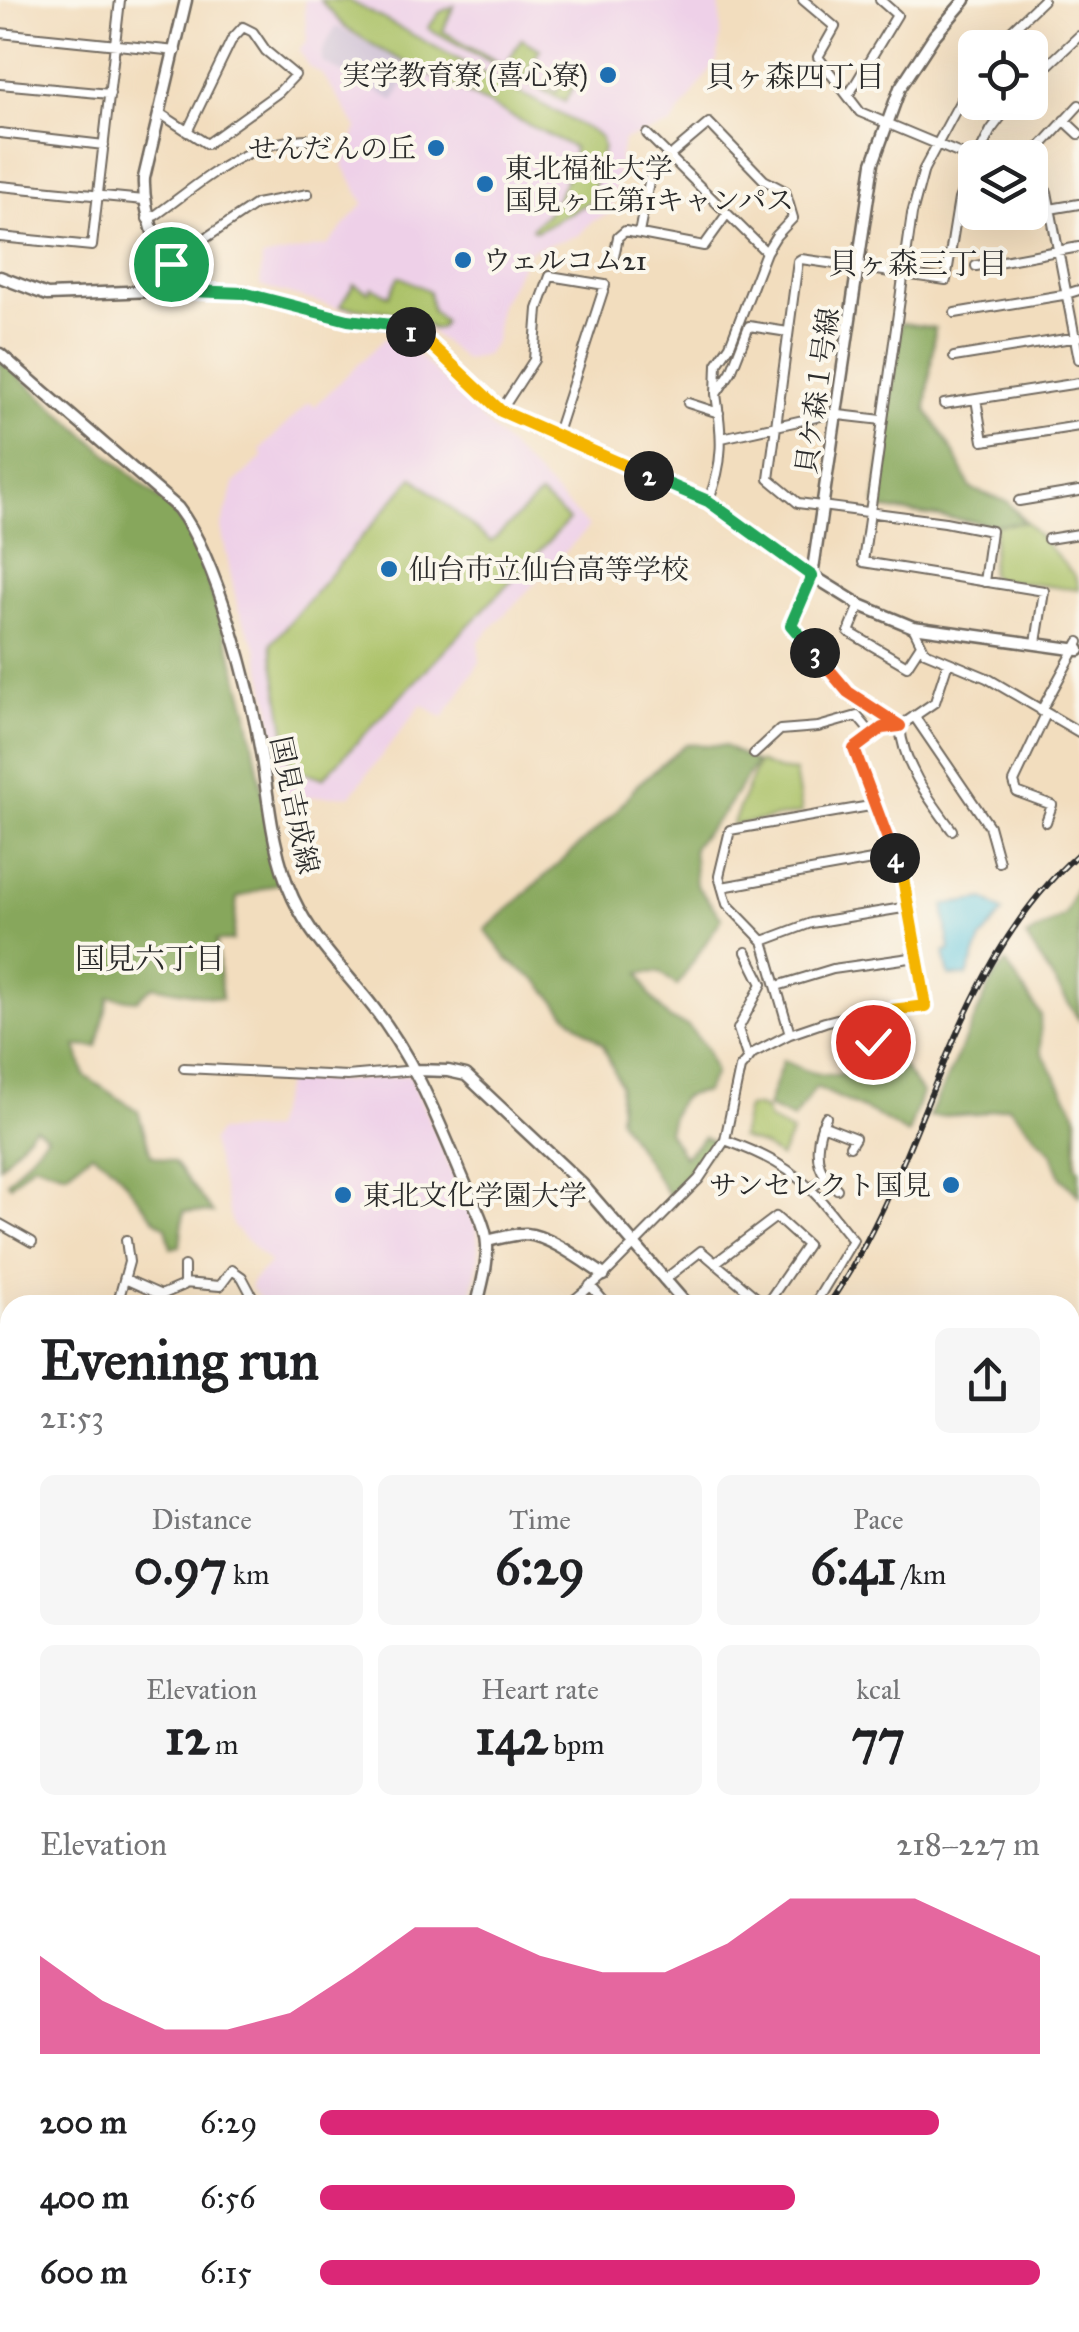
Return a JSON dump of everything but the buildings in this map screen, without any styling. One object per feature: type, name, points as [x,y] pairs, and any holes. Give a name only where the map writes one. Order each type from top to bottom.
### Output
[{"type":"street","points":[[0,237],[92,246],[120,0]]},
{"type":"street","points":[[165,290],[164,267],[144,200],[146,162],[186,0]]},
{"type":"street","points":[[802,0],[835,27],[818,57],[860,112],[958,152]]},
{"type":"street","points":[[848,96],[897,15],[880,0]]},
{"type":"street","name":"貝ケ森１号線","points":[[812,576],[873,163],[900,88],[965,0]]},
{"type":"street","points":[[1012,30],[1043,0]]},
{"type":"street","points":[[158,112],[188,132],[207,144],[279,92],[295,75],[266,51],[254,32],[243,27],[232,39],[188,132]]},
{"type":"street","points":[[0,33],[176,51]]},
{"type":"street","points":[[1048,65],[1079,36]]},
{"type":"street","points":[[0,84],[110,94]]},
{"type":"street","points":[[958,105],[924,169],[912,214],[863,562],[1044,591],[1036,644]]},
{"type":"street","points":[[1046,140],[1079,105]]},
{"type":"street","points":[[1064,120],[1079,134]]},
{"type":"street","points":[[639,233],[652,172],[709,124],[764,180],[786,191],[793,218],[766,252],[730,346],[717,364],[720,474],[708,501]]},
{"type":"street","points":[[0,134],[104,145]]},
{"type":"street","points":[[647,134],[766,252]]},
{"type":"street","points":[[147,219],[239,155],[286,140],[311,140]]},
{"type":"street","points":[[0,186],[144,200]]},
{"type":"street","points":[[164,267],[256,204],[308,194]]},
{"type":"street","points":[[1048,201],[1079,359]]},
{"type":"street","points":[[1050,210],[1079,204]]},
{"type":"street","points":[[958,205],[946,280],[800,258],[768,478],[798,503],[991,531],[984,582]]},
{"type":"street","points":[[614,256],[618,237],[624,231],[704,246],[727,214]]},
{"type":"street","points":[[976,266],[1079,247]]},
{"type":"street","points":[[501,411],[534,360],[538,309],[550,276],[605,285],[556,436]]},
{"type":"street","points":[[0,278],[47,295],[165,290],[243,293],[348,320],[408,330],[427,341],[501,411],[708,501],[812,576],[860,605],[912,627],[1078,647],[1014,782],[1017,792],[1052,805],[1046,822]]},
{"type":"street","points":[[955,313],[1079,290]]},
{"type":"street","points":[[716,394],[731,372],[749,326],[788,332]]},
{"type":"street","points":[[954,357],[1077,338]]},
{"type":"street","name":"国見吉成線","points":[[0,354],[166,498],[194,530],[252,708],[272,826],[291,895],[308,928],[372,1006],[416,1070],[487,1241]]},
{"type":"street","points":[[944,404],[1079,383]]},
{"type":"street","points":[[976,399],[983,441],[1079,426]]},
{"type":"street","points":[[688,403],[719,413]]},
{"type":"street","points":[[722,438],[836,414],[882,420]]},
{"type":"street","points":[[1019,502],[1079,491]]},
{"type":"street","points":[[1048,539],[1079,534]]},
{"type":"street","points":[[812,576],[791,625],[848,692],[900,726]]},
{"type":"street","points":[[860,605],[849,632],[907,666],[920,646]]},
{"type":"street","points":[[912,627],[925,652],[987,678],[1079,732]]},
{"type":"street","points":[[579,1295],[699,1179],[726,1140],[740,1068],[748,1059],[790,1034],[825,1022],[926,1006],[903,878],[854,749],[882,728],[900,726],[935,702],[948,662]]},
{"type":"street","points":[[754,754],[780,730],[818,727],[857,716],[872,734]]},
{"type":"street","points":[[914,716],[989,826],[999,862]]},
{"type":"street","points":[[900,726],[902,746],[910,764],[953,829]]},
{"type":"street","points":[[790,1034],[763,940],[727,904],[722,887],[719,876],[730,830],[876,805]]},
{"type":"street","points":[[722,887],[894,856]]},
{"type":"street","points":[[763,940],[811,923],[909,908]]},
{"type":"street","points":[[746,952],[762,984],[738,1029],[748,1059]]},
{"type":"street","points":[[777,986],[852,965],[917,958]]},
{"type":"street","points":[[891,1010],[895,1029],[904,1040]]},
{"type":"street","points":[[873,1042],[895,1029]]},
{"type":"street","points":[[184,1068],[347,1076],[448,1070],[466,1075],[582,1184],[678,1295]]},
{"type":"street","points":[[837,1189],[818,1168],[819,1131],[824,1121],[854,1138]]},
{"type":"street","points":[[726,1140],[768,1156],[810,1189],[853,1240],[820,1295]]},
{"type":"street","points":[[810,1189],[826,1177]]},
{"type":"street","points":[[715,1263],[776,1217],[806,1245],[772,1295]]},
{"type":"street","points":[[0,1224],[32,1242]]},
{"type":"street","points":[[479,1295],[487,1241],[524,1234],[568,1252],[604,1275]]},
{"type":"street","points":[[120,1295],[130,1262],[126,1240]]},
{"type":"street","points":[[664,1280],[700,1251],[753,1295]]},
{"type":"street","points":[[124,1279],[155,1295],[177,1290],[184,1282],[184,1266]]},
{"type":"street","points":[[184,1282],[220,1286],[232,1270],[242,1277],[252,1295]]},
{"type":"street","points":[[590,1285],[598,1295]]},
{"type":"shaded area","name":"東北福祉大学 国見ヶ丘第1キャンパス","points":[[304,0],[719,0],[721,28],[717,60],[671,125],[623,140],[611,213],[591,222],[579,235],[530,250],[499,307],[495,342],[486,355],[465,360],[415,319],[379,311],[346,310],[260,286],[262,258],[328,245],[364,203],[343,165],[357,128],[323,75],[310,67],[299,50],[307,41]]},
{"type":"shaded area","points":[[336,26],[411,67],[395,101],[322,62],[323,50]]},
{"type":"shaded area","name":"仙台市立仙台高等学校","points":[[385,338],[420,357],[589,527],[478,642],[480,662],[443,718],[422,704],[351,795],[282,798],[270,705],[257,649],[238,609],[221,528],[235,482],[263,457],[260,450],[309,402],[315,406]]},
{"type":"shaded area","name":"東北文化学園大学","points":[[410,1075],[477,1230],[479,1259],[470,1295],[257,1295],[251,1288],[251,1282],[270,1263],[233,1227],[211,1141],[219,1131],[271,1129],[287,1080],[339,1081]]},
{"type":"green space","points":[[320,0],[348,0],[595,133],[603,148],[590,202],[536,231],[532,229],[557,198],[574,148],[380,49],[346,28]]},
{"type":"green space","points":[[454,6],[443,31],[505,66],[521,39],[540,49],[526,76],[556,92],[571,66],[581,71],[565,102],[428,28],[440,12]]},
{"type":"green space","points":[[399,276],[429,291],[432,311],[444,322],[440,328],[432,329],[400,314],[340,306],[354,284],[389,296]]},
{"type":"green space","points":[[901,323],[935,328],[926,409],[971,489],[1008,502],[1075,576],[1079,590],[995,579],[990,574],[996,525],[879,508]]},
{"type":"green space","points":[[901,323],[935,328],[926,409],[971,489],[1008,502],[1024,523],[997,525],[879,508],[875,502]]},
{"type":"green space","points":[[0,360],[172,510],[194,538],[247,709],[279,883],[237,898],[233,941],[216,941],[222,999],[153,986],[137,1000],[109,997],[97,1047],[76,1046],[85,1076],[138,1111],[151,1155],[174,1162],[213,1213],[184,1211],[180,1246],[171,1248],[166,1227],[154,1219],[115,1169],[92,1153],[66,1173],[33,1163],[10,1185],[7,1182],[47,1136],[35,1127],[0,1166]]},
{"type":"green space","points":[[413,477],[491,542],[540,495],[569,520],[323,778],[291,768],[271,644]]},
{"type":"green space","points":[[686,744],[725,746],[756,763],[723,813],[693,847],[696,885],[722,918],[677,986],[660,972],[640,973],[649,994],[669,1019],[688,1026],[706,1048],[715,1073],[705,1092],[688,1095],[678,1103],[668,1132],[684,1157],[704,1137],[717,1143],[669,1196],[619,1119],[620,1085],[603,1045],[569,1017],[539,982],[509,961],[485,930],[614,814],[637,785]]},
{"type":"green space","points":[[758,762],[795,772],[802,813],[732,825]]},
{"type":"green space","points":[[1079,880],[1079,1020],[1026,937],[1065,915]]},
{"type":"green space","points":[[1006,963],[1040,1014],[1041,1051],[1077,1114],[1079,1196],[1061,1178],[1052,1153],[1008,1106],[979,1114],[929,1117],[994,977]]},
{"type":"green space","points":[[890,1049],[922,1093],[908,1134],[816,1087],[793,1119],[767,1107],[783,1060],[814,1073],[838,1074],[862,1066]]},
{"type":"green space","points":[[747,1107],[765,1110],[769,1120],[792,1132],[780,1158],[764,1146],[740,1138]]},
{"type":"water","points":[[985,899],[1003,912],[981,940],[967,976],[949,976],[944,952],[950,951],[944,905]]},
{"type":"waterway","points":[[0,2258],[0,2280]]},
{"type":"railway","points":[[834,1295],[891,1191],[967,1011],[997,954],[1034,901],[1079,853]]},
{"type":"place","name":"実学教育寮 (喜心寮)","points":[[608,75]]},
{"type":"place","name":"せんだんの丘","points":[[436,148]]},
{"type":"place","name":"東北福祉大学 国見ヶ丘第1キャンパス","points":[[485,184]]},
{"type":"place","name":"ウェルコム21","points":[[463,260]]},
{"type":"place","name":"仙台市立仙台高等学校","points":[[389,569]]},
{"type":"place","name":"サンセレクト国見","points":[[951,1185]]},
{"type":"place","name":"東北文化学園大学","points":[[343,1195]]},
{"type":"district","name":"貝ヶ森四丁目","points":[[795,77]]},
{"type":"district","name":"貝ヶ森三丁目","points":[[918,264]]},
{"type":"district","name":"国見六丁目","points":[[150,959]]},
{"type":"route","points":[[171,264],[164,267],[165,290],[243,293],[348,320],[408,330],[427,341],[501,411],[708,501],[812,576],[791,625],[848,692],[900,726],[882,728],[854,749],[903,878],[926,1006],[891,1010],[895,1029],[873,1042]]}]
